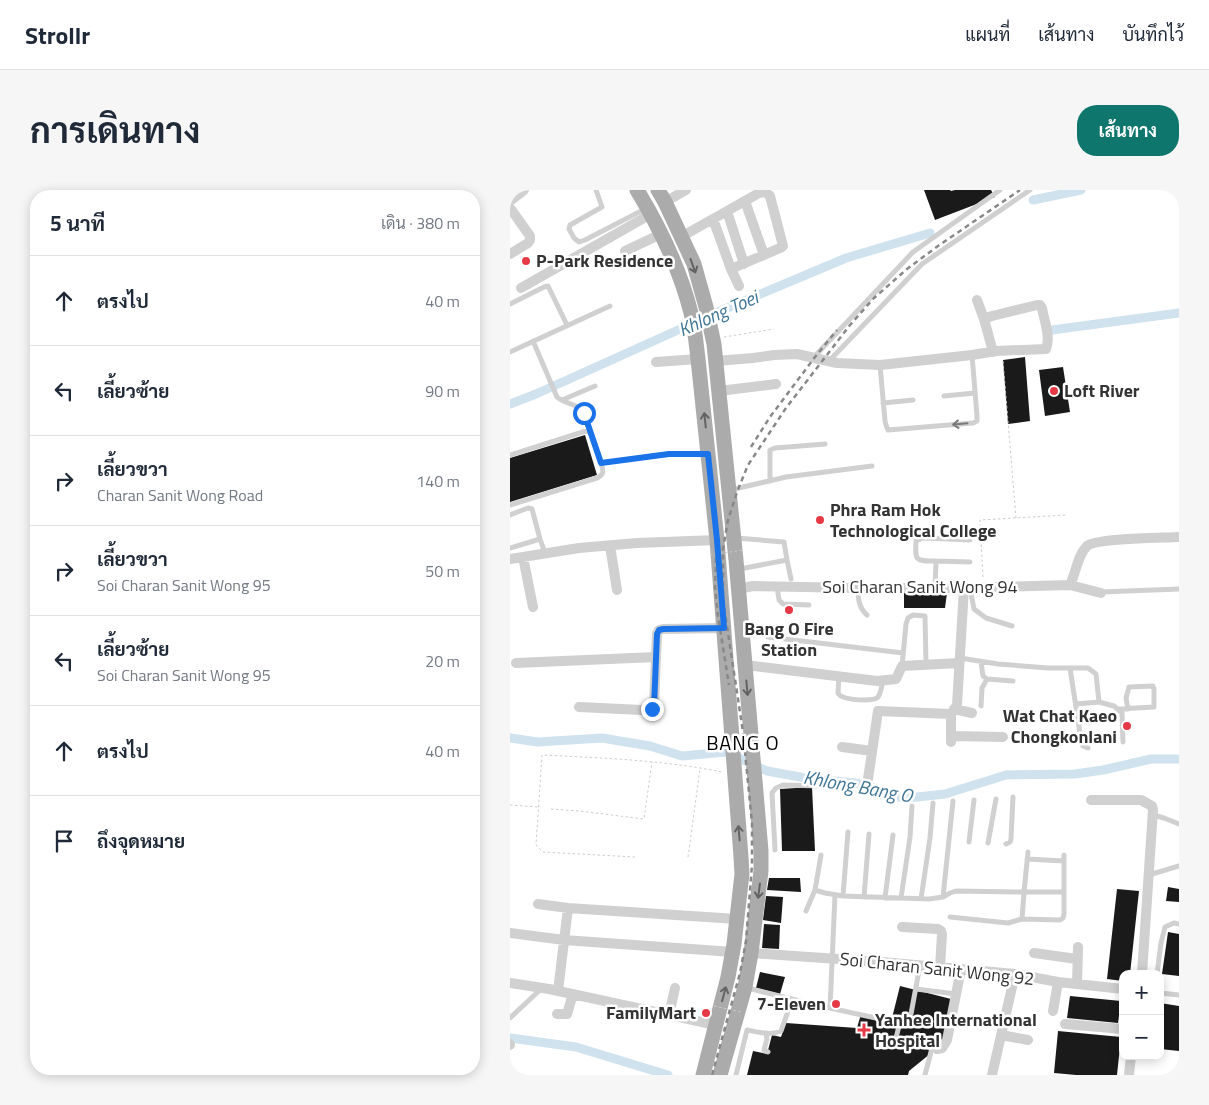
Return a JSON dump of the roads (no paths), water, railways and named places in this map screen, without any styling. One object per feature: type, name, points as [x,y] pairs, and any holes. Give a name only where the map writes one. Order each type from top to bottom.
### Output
[{"type":"main road","points":[[637,190],[661,234],[676,267],[691,313],[698,358],[724,628],[742,874],[733,952],[703,1075]]},
{"type":"main road","points":[[661,196],[694,264],[706,307],[716,362],[729,490],[738,544],[738,589],[761,855],[761,871],[740,1028],[720,1075]]},
{"type":"main road","points":[[721,590],[738,589]]},
{"type":"main road","points":[[724,628],[742,628]]},
{"type":"street","points":[[510,201],[524,190]]},
{"type":"street","points":[[661,196],[686,190]]},
{"type":"street","points":[[681,237],[759,193],[765,192],[770,196],[783,246],[731,269]]},
{"type":"street","points":[[745,201],[764,255]]},
{"type":"street","points":[[510,208],[530,236],[528,243],[510,254]]},
{"type":"street","points":[[521,288],[649,211]]},
{"type":"street","points":[[727,211],[744,264]]},
{"type":"street","points":[[713,219],[739,286]]},
{"type":"street","points":[[625,251],[661,234]]},
{"type":"street","points":[[977,300],[993,352]]},
{"type":"street","points":[[716,362],[796,354],[837,363],[880,365],[993,352],[1046,349],[1048,336],[1042,308],[1038,305],[984,319]]},
{"type":"street","points":[[656,362],[698,358]]},
{"type":"street","points":[[719,391],[776,384]]},
{"type":"street","points":[[1070,585],[1083,552],[1089,545],[1102,541],[1179,537]]},
{"type":"street","points":[[510,559],[579,548],[637,543],[717,540]]},
{"type":"street","points":[[610,546],[617,590]]},
{"type":"street","points":[[522,557],[532,607]]},
{"type":"street","name":"Soi Charan Sanit Wong 94","points":[[738,589],[749,586],[983,588],[1070,585],[1101,592]]},
{"type":"street","points":[[967,588],[957,705],[952,712],[951,739],[1003,738]]},
{"type":"street","points":[[579,707],[652,709],[654,707],[657,634],[659,630],[724,628]]},
{"type":"street","points":[[516,663],[656,657]]},
{"type":"street","points":[[745,665],[877,681],[896,679],[902,666],[960,660]]},
{"type":"street","points":[[868,779],[878,711],[972,713]]},
{"type":"street","points":[[842,747],[872,751]]},
{"type":"street","points":[[1091,800],[1141,800],[1152,806],[1153,816],[1142,970]]},
{"type":"street","points":[[538,904],[568,908],[737,919]]},
{"type":"street","points":[[558,991],[568,908]]},
{"type":"street","points":[[902,927],[941,931],[940,967]]},
{"type":"street","points":[[510,933],[564,940],[733,952]]},
{"type":"street","points":[[1077,984],[1078,947]]},
{"type":"street","name":"Soi Charan Sanit Wong 92","points":[[751,952],[1015,974],[1058,982],[1119,989]]},
{"type":"street","points":[[1034,953],[1077,959]]},
{"type":"street","points":[[935,1048],[942,1048],[947,1040],[961,969]]},
{"type":"street","points":[[992,1075],[1015,974]]},
{"type":"street","points":[[1053,1012],[1058,982]]},
{"type":"street","points":[[510,984],[558,991],[716,1025]]},
{"type":"street","points":[[669,1015],[675,988]]},
{"type":"street","points":[[557,1014],[567,1014],[573,994]]},
{"type":"street","points":[[1065,1024],[1119,1029]]},
{"type":"street","points":[[1001,1035],[1028,1040]]},
{"type":"street","points":[[1129,1075],[1131,1060]]},
{"type":"lane","points":[[596,190],[602,207],[570,226],[569,229],[574,238],[579,242],[649,211]]},
{"type":"lane","points":[[813,358],[913,252],[1000,190]]},
{"type":"lane","points":[[828,361],[922,264],[1030,190]]},
{"type":"lane","points":[[510,304],[548,286],[567,326]]},
{"type":"lane","points":[[510,352],[610,306]]},
{"type":"lane","points":[[510,506],[598,478],[603,473],[590,430],[581,409],[557,397],[533,341]]},
{"type":"lane","points":[[880,365],[883,403],[888,430],[973,423],[977,419],[972,355]]},
{"type":"lane","points":[[561,400],[595,386]]},
{"type":"lane","points":[[944,396],[976,393]]},
{"type":"lane","points":[[883,403],[913,400]]},
{"type":"lane","points":[[510,455],[590,430]]},
{"type":"lane","points":[[770,481],[770,450],[825,444]]},
{"type":"lane","points":[[601,463],[669,454],[708,454]]},
{"type":"lane","points":[[729,490],[786,477],[872,466]]},
{"type":"lane","points":[[510,515],[532,508],[545,553]]},
{"type":"lane","points":[[970,540],[923,538],[916,541],[915,556],[922,561],[970,562]]},
{"type":"lane","points":[[510,548],[540,539]]},
{"type":"lane","points":[[738,544],[784,542],[791,579]]},
{"type":"lane","points":[[737,570],[787,560]]},
{"type":"lane","points":[[935,588],[936,562]]},
{"type":"lane","points":[[776,586],[783,604],[809,605]]},
{"type":"lane","points":[[858,588],[858,599],[863,611],[867,615]]},
{"type":"lane","points":[[967,588],[974,609],[986,618],[1012,626]]},
{"type":"lane","points":[[1101,592],[1179,589]]},
{"type":"lane","points":[[902,666],[906,624],[908,618],[913,615],[925,616],[926,664]]},
{"type":"lane","points":[[768,636],[903,653]]},
{"type":"lane","points":[[960,660],[1048,668],[1088,668],[1096,674],[1099,702]]},
{"type":"lane","points":[[981,662],[983,676],[987,679],[1013,681]]},
{"type":"lane","points":[[1070,668],[1081,740],[1083,746],[1088,748]]},
{"type":"lane","points":[[839,676],[838,693],[846,698],[876,699],[883,680]]},
{"type":"lane","points":[[981,706],[982,688],[987,679]]},
{"type":"lane","points":[[1118,710],[1154,707],[1153,686],[1129,687],[1126,698],[1128,709]]},
{"type":"lane","points":[[1076,704],[1099,702],[1114,706],[1122,713],[1123,742]]},
{"type":"lane","points":[[775,850],[772,793],[776,788],[783,785],[821,786]]},
{"type":"lane","points":[[988,843],[996,798]]},
{"type":"lane","points":[[1006,844],[1011,839],[1013,798]]},
{"type":"lane","points":[[969,842],[974,800]]},
{"type":"lane","points":[[943,897],[953,801]]},
{"type":"lane","points":[[921,899],[933,802]]},
{"type":"lane","points":[[901,898],[910,837],[912,806]]},
{"type":"lane","points":[[1153,816],[1179,824]]},
{"type":"lane","points":[[843,896],[848,832]]},
{"type":"lane","points":[[864,897],[869,834]]},
{"type":"lane","points":[[885,898],[893,836]]},
{"type":"lane","points":[[1022,919],[1028,852]]},
{"type":"lane","points":[[806,911],[815,890],[821,854]]},
{"type":"lane","points":[[950,917],[1008,923],[1022,919],[1060,920],[1064,914],[1064,858],[1027,859]]},
{"type":"lane","points":[[1149,875],[1179,866]]},
{"type":"lane","points":[[815,890],[843,896],[929,900],[956,892],[1063,892]]},
{"type":"lane","points":[[830,1008],[835,895]]},
{"type":"lane","points":[[1158,970],[1165,927],[1179,924]]},
{"type":"lane","points":[[893,1022],[904,1020],[910,1016],[920,965]]},
{"type":"lane","points":[[745,987],[792,1000],[897,1023],[899,1026],[897,1041],[935,1048],[926,1075]]},
{"type":"lane","points":[[510,1018],[542,988]]},
{"type":"lane","points":[[916,989],[956,994]]},
{"type":"lane","points":[[1164,993],[1179,994]]},
{"type":"lane","points":[[736,1075],[740,1028],[766,1033],[781,1031],[792,1000]]},
{"type":"lane","points":[[766,1033],[767,1039],[764,1050],[768,1052]]},
{"type":"waterway","name":"Khlong Toei","points":[[1033,200],[1081,190]]},
{"type":"waterway","name":"Khlong Toei","points":[[510,404],[846,258],[930,233]]},
{"type":"waterway","points":[[1052,330],[1179,313]]},
{"type":"waterway","name":"Khlong Bang O","points":[[510,738],[538,742],[602,738],[650,746],[682,756],[726,752],[767,771],[811,779],[855,783],[898,797],[908,798],[945,794],[1006,775],[1075,774],[1151,759],[1179,759]]},
{"type":"waterway","points":[[510,1038],[576,1047],[668,1075]]},
{"type":"railway","points":[[712,1075],[740,973],[746,941],[752,865],[752,823],[743,732],[723,600],[723,549],[728,520],[737,492],[748,465],[786,408],[850,325],[874,298],[907,269],[938,246],[1020,190]]},
{"type":"railway","points":[[751,447],[770,417],[837,330]]},
{"type":"railway","points":[[716,558],[715,587],[729,685]]},
{"type":"place","name":"P-Park Residence","points":[[526,261]]},
{"type":"place","name":"Loft River","points":[[1054,391]]},
{"type":"place","name":"Phra Ram Hok Technological College","points":[[820,520]]},
{"type":"place","name":"Bang O Fire Station","points":[[789,610]]},
{"type":"place","name":"Wat Chat Kaeo Chongkonlani","points":[[1127,726]]},
{"type":"place","name":"7-Eleven","points":[[836,1004]]},
{"type":"place","name":"FamilyMart","points":[[706,1013]]},
{"type":"place","name":"Yanhee International Hospital","points":[[864,1030]]},
{"type":"district","name":"BANG O","points":[[743,743]]}]
